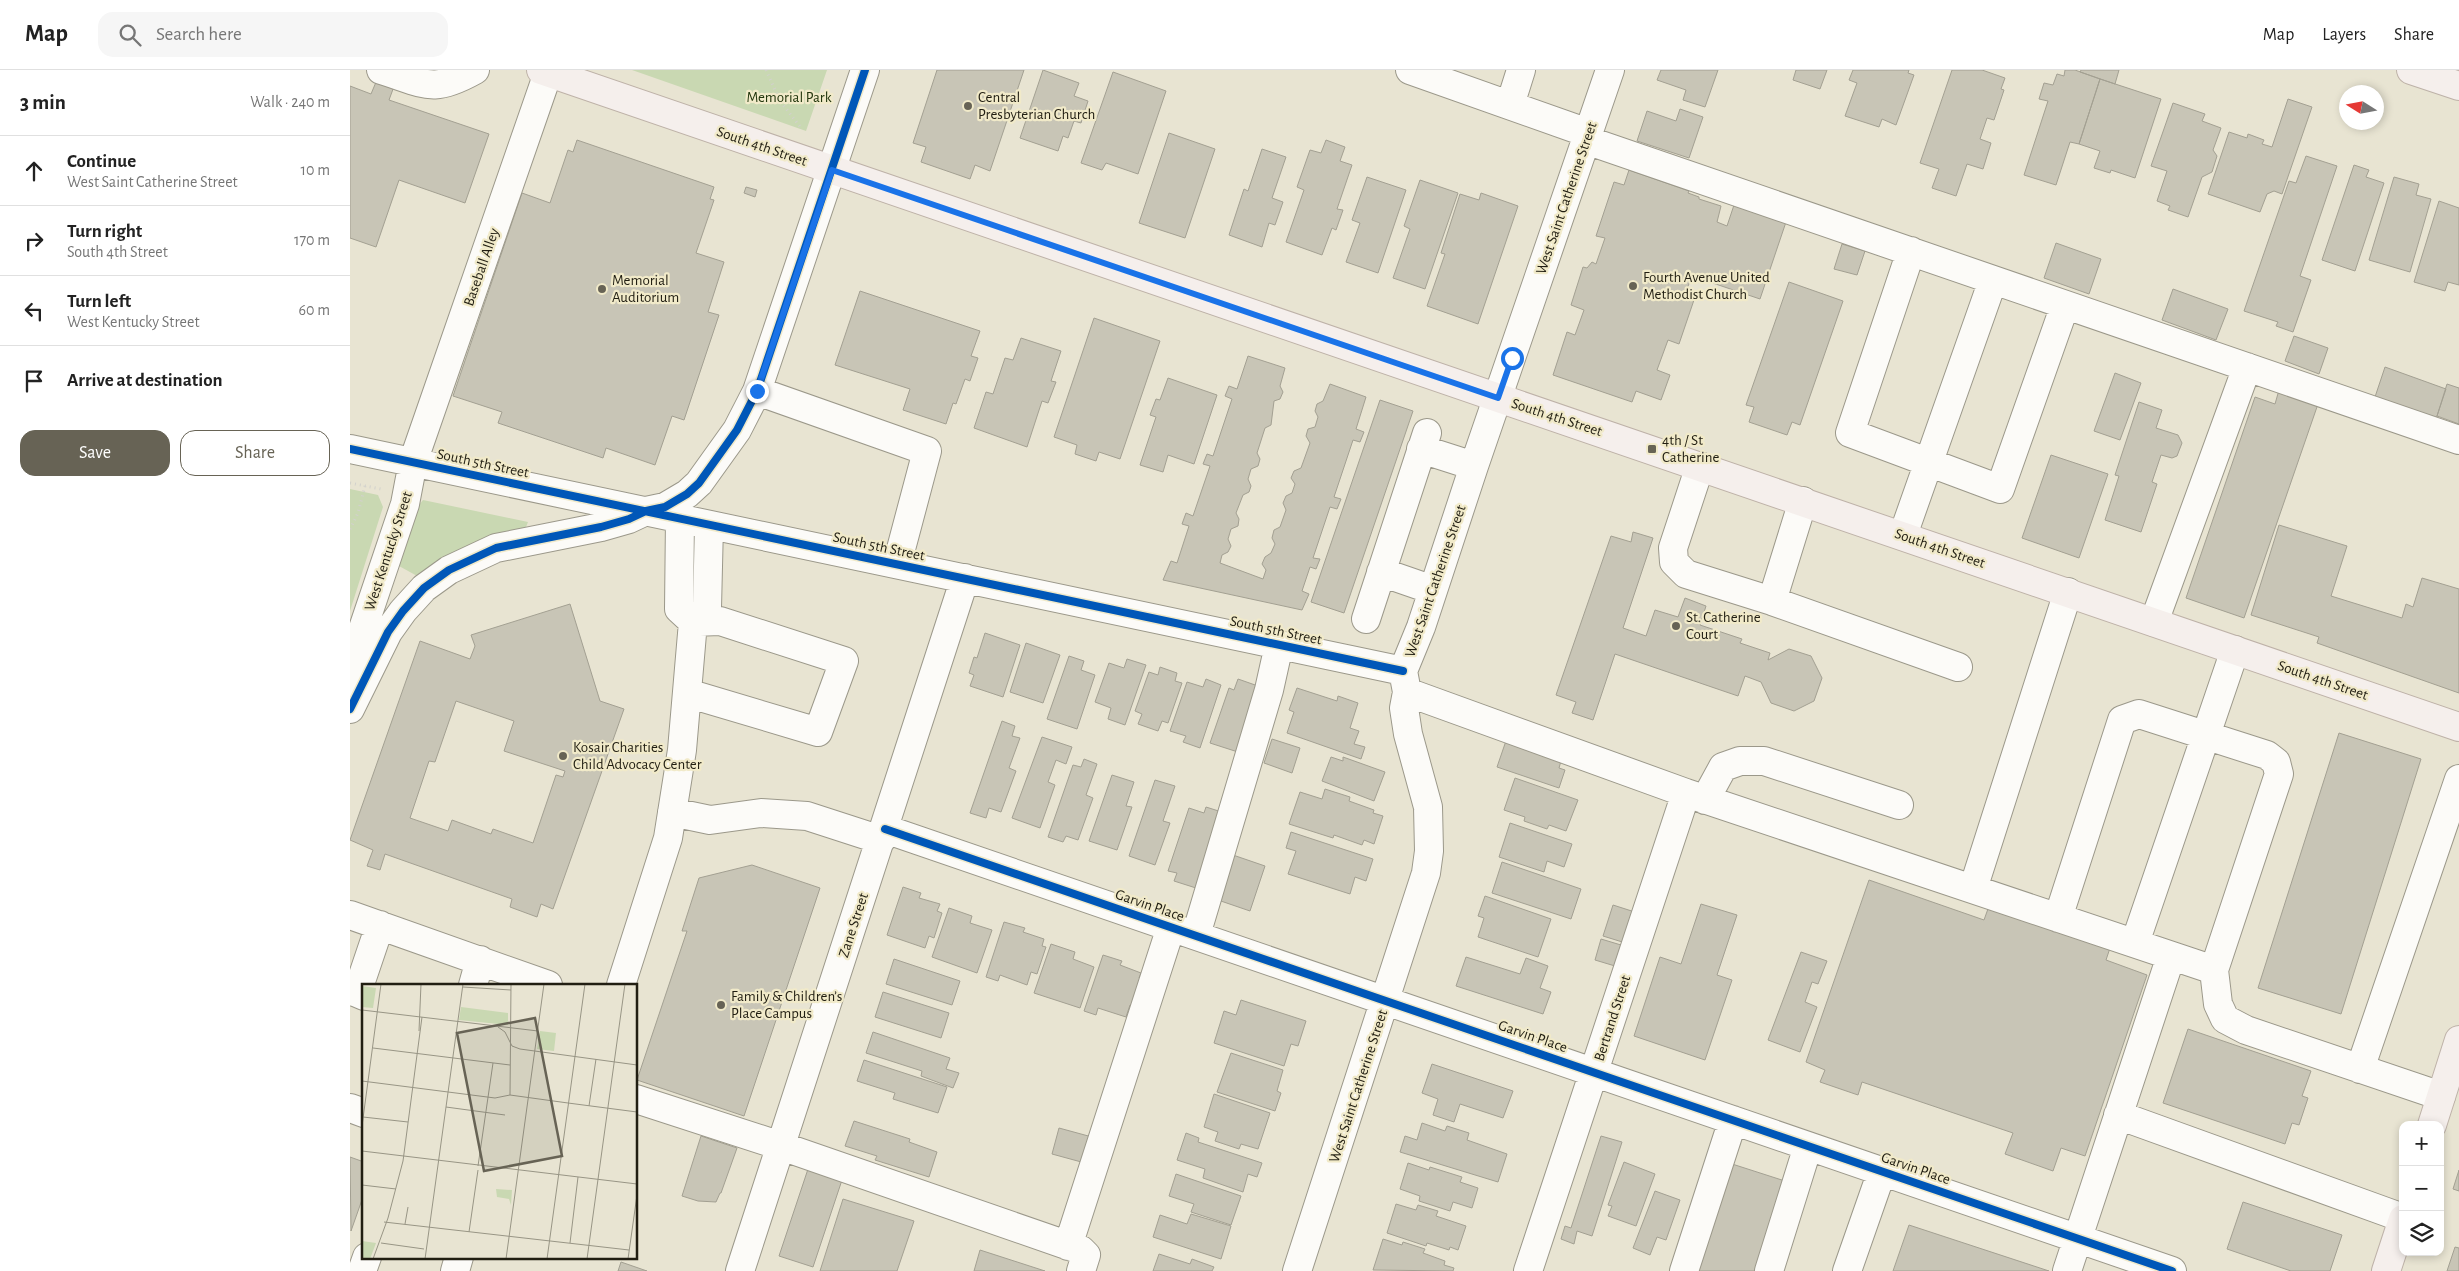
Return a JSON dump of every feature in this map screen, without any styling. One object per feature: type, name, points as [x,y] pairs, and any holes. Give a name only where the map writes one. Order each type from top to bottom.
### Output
[{"type":"main road","name":"South 4th Street","points":[[544,71],[2459,727]]},
{"type":"main road","points":[[2419,71],[2459,86]]},
{"type":"main road","points":[[2433,1121],[2457,1051]]},
{"type":"main road","points":[[2386,1271],[2399,1230]]},
{"type":"street","points":[[381,70],[432,86],[452,83],[476,70]]},
{"type":"street","name":"West Kentucky Street","points":[[350,710],[388,632],[403,611],[424,588],[449,570],[496,548],[601,527],[629,519],[646,511],[665,507],[687,494],[699,483],[737,430],[757,391],[866,70]]},
{"type":"street","points":[[1510,105],[1521,70]]},
{"type":"street","name":"West Saint Catherine Street","points":[[1298,1271],[1419,899],[1429,851],[1428,807],[1408,734],[1404,708],[1405,681],[1474,466],[1610,70]]},
{"type":"street","name":"Baseball Alley","points":[[414,462],[544,71]]},
{"type":"street","points":[[1427,73],[1587,137],[2065,305],[2459,440]]},
{"type":"street","points":[[1911,251],[1850,433],[2000,489],[2065,305]]},
{"type":"street","points":[[1903,535],[1927,463],[1994,280]]},
{"type":"street","points":[[2154,622],[2247,367]]},
{"type":"street","points":[[757,391],[927,451],[897,564]]},
{"type":"street","points":[[1366,619],[1424,441],[1474,466]]},
{"type":"street","name":"South 5th Street","points":[[350,449],[1279,645],[1405,681],[1696,797],[2214,970]]},
{"type":"street","name":"West Kentucky Street","points":[[350,667],[405,504],[414,462]]},
{"type":"street","points":[[1700,466],[1673,548],[1674,562],[1686,574],[1772,601],[1958,667]]},
{"type":"street","points":[[1772,601],[1803,501]]},
{"type":"street","points":[[680,518],[679,610],[693,622],[720,621],[844,661],[818,732],[687,692]]},
{"type":"street","points":[[621,984],[668,838],[682,750],[693,622],[707,608],[709,524]]},
{"type":"street","points":[[1381,572],[1433,590]]},
{"type":"street","name":"Zane Street","points":[[740,1271],[966,578]]},
{"type":"street","points":[[1973,889],[2068,592]]},
{"type":"street","points":[[1068,1246],[1270,690],[1279,645]]},
{"type":"street","points":[[2135,943],[2236,650]]},
{"type":"street","points":[[2058,918],[2122,720],[2139,714],[2267,756],[2276,762],[2279,774],[2214,970],[2218,1004],[2225,1019],[2246,1030],[2441,1096]]},
{"type":"street","name":"Bertrand Street","points":[[1528,1271],[1595,1072],[1696,797],[1723,767],[1740,761],[1764,761],[1899,805]]},
{"type":"street","points":[[2360,1069],[2459,779]]},
{"type":"street","name":"Garvin Place","points":[[672,812],[710,820],[761,813],[807,816],[883,834],[1184,931],[2172,1271]]},
{"type":"street","points":[[350,915],[380,925],[476,973],[542,984]]},
{"type":"street","points":[[362,995],[357,993],[380,925]]},
{"type":"street","points":[[2067,1271],[2171,956]]},
{"type":"street","points":[[638,1100],[781,1146],[1068,1246],[1086,1255],[1080,1271]]},
{"type":"street","points":[[350,1108],[362,1112]]},
{"type":"street","points":[[2118,1115],[2399,1217]]},
{"type":"street","points":[[1684,1271],[1733,1120]]},
{"type":"street","points":[[1769,1271],[1808,1146]]},
{"type":"street","points":[[1847,1271],[1882,1171]]},
{"type":"street","points":[[362,1271],[367,1258]]},
{"type":"street","points":[[455,1271],[459,1258]]},
{"type":"path","points":[[766,70],[780,101],[808,137]]},
{"type":"path","points":[[350,529],[358,513],[365,486]]},
{"type":"green space","name":"Memorial Park","points":[[632,70],[827,70],[806,131]]},
{"type":"green space","points":[[350,489],[378,495],[383,507],[350,611]]},
{"type":"green space","points":[[423,500],[528,522],[526,527],[496,536],[457,552],[419,577],[399,566],[418,506]]},
{"type":"building","name":"Central Presbyterian Church","points":[[937,70],[1024,70],[990,171],[975,165],[970,179],[921,162],[926,147],[913,143]]},
{"type":"building","points":[[1043,70],[1079,83],[1074,96],[1088,101],[1081,123],[1074,121],[1068,138],[1063,136],[1058,151],[1020,138]]},
{"type":"building","points":[[1661,70],[1718,70],[1705,107],[1683,100],[1686,90],[1657,80]]},
{"type":"building","points":[[1796,70],[1827,70],[1820,89],[1793,80]]},
{"type":"building","points":[[1853,70],[1909,70],[1908,73],[1914,75],[1896,125],[1882,119],[1879,127],[1845,116],[1857,83],[1849,80]]},
{"type":"building","points":[[1952,70],[1982,70],[2005,78],[2001,89],[2004,90],[1994,120],[1987,118],[1980,139],[1991,143],[1983,169],[1967,164],[1956,196],[1932,188],[1939,169],[1920,163]]},
{"type":"building","points":[[2065,70],[2075,70],[2100,79],[2079,144],[2070,142],[2056,185],[2024,175],[2048,101],[2039,99],[2044,83],[2053,85],[2057,74],[2064,76]]},
{"type":"building","points":[[2081,70],[2119,70],[2115,84],[2080,72]]},
{"type":"building","points":[[1113,72],[1166,91],[1138,174],[1106,163],[1102,170],[1081,163]]},
{"type":"building","points":[[379,75],[396,81],[389,100],[489,134],[465,203],[399,180],[376,247],[350,238],[350,86],[371,94]]},
{"type":"building","points":[[2100,79],[2161,99],[2135,178],[2111,170],[2110,173],[2094,168],[2100,151],[2079,144]]},
{"type":"building","points":[[2288,99],[2312,107],[2282,194],[2274,191],[2267,194],[2260,212],[2208,194],[2229,132],[2247,138],[2248,134],[2264,140],[2262,144],[2272,147]]},
{"type":"building","points":[[2173,103],[2205,114],[2202,121],[2221,128],[2213,150],[2217,156],[2212,172],[2202,177],[2188,217],[2168,210],[2170,206],[2157,201],[2167,171],[2151,166]]},
{"type":"building","points":[[1680,109],[1703,117],[1689,158],[1637,141],[1647,111],[1676,121]]},
{"type":"building","points":[[1169,133],[1215,149],[1185,238],[1139,223]]},
{"type":"building","name":"Memorial Auditorium","points":[[577,140],[714,187],[710,199],[714,200],[696,253],[724,262],[708,312],[719,315],[684,420],[672,416],[655,465],[606,448],[603,458],[498,423],[502,412],[453,396],[522,193],[550,203],[568,150],[573,152]]},
{"type":"building","points":[[1326,140],[1345,147],[1340,161],[1352,165],[1337,209],[1343,210],[1336,230],[1332,228],[1322,255],[1286,242],[1304,190],[1297,187],[1310,150],[1321,153]]},
{"type":"building","points":[[1262,149],[1286,157],[1272,198],[1283,202],[1275,225],[1269,223],[1262,247],[1229,235],[1244,189],[1248,191]]},
{"type":"building","points":[[2306,156],[2337,166],[2300,276],[2311,280],[2293,332],[2276,326],[2278,322],[2244,311],[2289,181],[2296,183]]},
{"type":"building","points":[[2354,165],[2369,170],[2366,177],[2384,183],[2355,271],[2322,260]]},
{"type":"building","name":"Fourth Avenue United Methodist Church","points":[[1629,170],[1689,191],[1688,193],[1699,197],[1699,199],[1721,206],[1717,222],[1727,226],[1734,205],[1786,222],[1760,299],[1692,276],[1685,294],[1695,297],[1679,344],[1668,340],[1657,370],[1670,375],[1661,400],[1636,391],[1632,402],[1553,375],[1567,332],[1575,335],[1584,310],[1571,305],[1583,267],[1587,268],[1592,262],[1596,264],[1605,238],[1596,236],[1614,182],[1624,185]]},
{"type":"building","points":[[1367,177],[1406,190],[1378,273],[1346,262],[1360,223],[1352,220]]},
{"type":"building","points":[[2394,177],[2419,184],[2416,195],[2431,199],[2410,272],[2369,260]]},
{"type":"building","points":[[1420,180],[1458,193],[1425,289],[1393,278],[1410,229],[1404,226]]},
{"type":"building","points":[[746,187],[757,190],[755,197],[744,193]]},
{"type":"building","points":[[1481,193],[1518,206],[1478,324],[1427,306],[1445,254],[1441,253],[1460,194],[1479,200]]},
{"type":"building","points":[[2439,201],[2459,208],[2459,285],[2448,282],[2445,291],[2414,282]]},
{"type":"building","points":[[2056,243],[2101,259],[2089,294],[2044,278]]},
{"type":"building","points":[[1842,244],[1865,251],[1857,275],[1834,269]]},
{"type":"building","points":[[1789,282],[1843,301],[1800,425],[1792,422],[1787,435],[1749,422],[1754,407],[1746,405]]},
{"type":"building","points":[[2173,289],[2228,309],[2216,340],[2162,320]]},
{"type":"building","points":[[860,291],[980,331],[971,356],[978,358],[970,381],[965,379],[956,404],[953,403],[946,424],[903,410],[910,389],[835,365]]},
{"type":"building","points":[[1094,318],[1160,341],[1120,459],[1099,452],[1096,461],[1075,454],[1077,445],[1054,437]]},
{"type":"building","points":[[2294,336],[2328,348],[2319,374],[2285,361]]},
{"type":"building","points":[[1021,338],[1061,351],[1051,381],[1056,382],[1048,403],[1042,401],[1027,447],[974,428],[986,392],[993,394],[1005,358],[1013,360]]},
{"type":"building","points":[[1248,356],[1285,368],[1280,386],[1283,392],[1280,399],[1274,401],[1271,425],[1265,428],[1257,453],[1260,459],[1258,466],[1251,469],[1248,479],[1251,486],[1249,492],[1243,495],[1236,513],[1239,519],[1238,526],[1231,529],[1228,539],[1231,546],[1228,552],[1222,555],[1220,563],[1263,579],[1266,570],[1262,564],[1265,557],[1271,553],[1275,544],[1272,538],[1274,530],[1280,527],[1286,510],[1283,503],[1286,496],[1292,493],[1295,484],[1291,478],[1294,471],[1301,468],[1310,443],[1306,436],[1308,429],[1315,427],[1318,417],[1315,411],[1317,404],[1323,401],[1330,384],[1366,397],[1356,429],[1364,432],[1360,442],[1353,440],[1334,497],[1341,499],[1337,509],[1330,507],[1313,558],[1320,559],[1316,569],[1310,567],[1302,591],[1309,594],[1302,610],[1163,580],[1171,561],[1177,563],[1189,526],[1182,524],[1186,513],[1193,516],[1210,466],[1203,464],[1207,454],[1213,456],[1232,399],[1225,396],[1229,386],[1237,389]]},
{"type":"building","points":[[2385,367],[2446,389],[2436,419],[2375,397]]},
{"type":"building","points":[[2115,373],[2141,383],[2120,440],[2094,431]]},
{"type":"building","points":[[1168,378],[1217,395],[1194,464],[1168,455],[1163,472],[1140,465],[1156,417],[1150,415],[1156,399],[1160,400]]},
{"type":"building","points":[[2447,384],[2459,388],[2459,424],[2437,416]]},
{"type":"building","points":[[2279,390],[2318,404],[2244,618],[2186,598],[2255,397],[2275,404]]},
{"type":"building","points":[[1380,400],[1413,411],[1344,613],[1311,602]]},
{"type":"building","points":[[2139,402],[2162,410],[2156,428],[2178,435],[2182,443],[2177,456],[2172,458],[2161,455],[2152,482],[2157,484],[2141,532],[2105,520],[2119,476],[2115,475]]},
{"type":"building","points":[[2051,455],[2108,474],[2079,558],[2022,538]]},
{"type":"building","points":[[2279,525],[2347,546],[2331,596],[2402,618],[2406,604],[2413,607],[2422,578],[2459,589],[2459,693],[2317,643],[2319,637],[2251,615]]},
{"type":"building","name":"St. Catherine Court","points":[[1633,532],[1653,538],[1623,628],[1646,636],[1655,610],[1678,617],[1685,598],[1706,606],[1700,625],[1742,639],[1740,643],[1770,653],[1768,660],[1789,649],[1811,656],[1822,678],[1814,701],[1794,711],[1771,703],[1761,682],[1745,676],[1738,696],[1615,654],[1593,720],[1572,713],[1576,702],[1556,695],[1611,536],[1631,542]]},
{"type":"building","name":"Kosair Charities Child Advocacy Center","points":[[570,604],[600,701],[624,709],[553,909],[541,904],[537,917],[510,907],[512,899],[385,854],[380,870],[367,866],[373,850],[350,840],[420,641],[470,659],[475,646],[471,635]],"holes":[[[456,701],[514,721],[504,751],[565,771],[563,777],[556,775],[533,843],[493,829],[491,834],[452,820],[448,831],[410,818],[429,761],[435,762]]]},
{"type":"building","points":[[985,633],[1020,645],[1003,697],[970,686],[974,675],[969,673],[974,657],[977,658]]},
{"type":"building","points":[[1026,643],[1060,655],[1043,703],[1010,692]]},
{"type":"building","points":[[1069,656],[1084,661],[1081,670],[1095,675],[1077,729],[1047,719]]},
{"type":"building","points":[[1127,659],[1146,665],[1125,725],[1108,719],[1111,708],[1095,702],[1109,663],[1124,668]]},
{"type":"building","points":[[1160,667],[1177,673],[1175,681],[1182,683],[1168,723],[1162,721],[1158,731],[1138,724],[1142,714],[1135,711],[1149,672],[1158,675]]},
{"type":"building","points":[[1206,679],[1221,685],[1200,748],[1183,742],[1186,736],[1170,731],[1187,682],[1203,687]]},
{"type":"building","points":[[1238,679],[1258,686],[1241,753],[1210,743],[1229,688],[1234,690]]},
{"type":"building","points":[[1297,688],[1337,701],[1338,696],[1358,703],[1350,728],[1359,731],[1354,744],[1365,747],[1361,759],[1287,733],[1294,712],[1289,710]]},
{"type":"building","points":[[1002,721],[1015,726],[1012,736],[1020,738],[1009,768],[1016,771],[1001,812],[989,808],[986,818],[970,813]]},
{"type":"building","points":[[2339,733],[2421,759],[2341,1014],[2258,988]]},
{"type":"building","points":[[1508,735],[1563,754],[1559,768],[1565,770],[1559,788],[1497,767]]},
{"type":"building","points":[[1042,737],[1072,747],[1066,764],[1056,760],[1048,782],[1055,785],[1040,828],[1012,818]]},
{"type":"building","points":[[1272,739],[1300,748],[1292,773],[1264,763]]},
{"type":"building","points":[[1331,757],[1343,761],[1343,757],[1385,772],[1374,801],[1322,781]]},
{"type":"building","points":[[1084,759],[1097,764],[1086,795],[1093,798],[1078,840],[1066,836],[1063,842],[1048,837],[1073,765],[1081,767]]},
{"type":"building","points":[[1112,775],[1134,782],[1126,806],[1132,807],[1117,850],[1089,841]]},
{"type":"building","points":[[1515,778],[1578,800],[1566,831],[1549,825],[1547,829],[1524,821],[1525,817],[1504,810]]},
{"type":"building","points":[[1155,780],[1175,786],[1163,821],[1170,823],[1155,865],[1129,856]]},
{"type":"building","points":[[1325,789],[1350,797],[1349,801],[1374,810],[1373,813],[1383,816],[1374,844],[1364,840],[1362,845],[1334,835],[1333,838],[1289,824],[1300,792],[1322,799]]},
{"type":"building","points":[[1206,807],[1228,814],[1196,888],[1174,881],[1177,873],[1168,871],[1189,808],[1204,813]]},
{"type":"building","points":[[1510,823],[1572,844],[1564,867],[1547,861],[1544,872],[1499,857]]},
{"type":"building","points":[[1291,832],[1373,859],[1366,881],[1355,877],[1350,894],[1288,874],[1296,851],[1286,848]]},
{"type":"building","points":[[1230,854],[1265,866],[1250,911],[1215,899]]},
{"type":"building","points":[[1502,862],[1581,889],[1571,919],[1492,893]]},
{"type":"building","name":"Family & Children’s Place Campus","points":[[752,865],[820,888],[744,1116],[638,1080],[687,931],[682,931],[699,878]]},
{"type":"building","points":[[1869,880],[1984,920],[1989,906],[2110,948],[2106,960],[2147,975],[2085,1156],[2061,1148],[2053,1171],[2005,1154],[2013,1133],[1862,1082],[1858,1095],[1820,1082],[1825,1070],[1806,1062]]},
{"type":"building","points":[[903,887],[921,893],[919,898],[940,904],[937,911],[942,913],[934,938],[929,936],[925,948],[887,935]]},
{"type":"building","points":[[1485,896],[1551,919],[1538,957],[1478,937],[1484,918],[1478,916]]},
{"type":"building","points":[[1701,904],[1737,915],[1717,975],[1732,980],[1705,1060],[1634,1036],[1660,957],[1681,964]]},
{"type":"building","points":[[1613,905],[1641,914],[1632,945],[1603,936]]},
{"type":"building","points":[[949,908],[972,916],[970,923],[992,930],[977,973],[932,957]]},
{"type":"building","points":[[1004,922],[1025,928],[1023,932],[1044,939],[1042,946],[1046,947],[1037,974],[1031,972],[1027,985],[1000,975],[998,981],[986,977]]},
{"type":"building","points":[[1601,939],[1631,948],[1625,969],[1595,960]]},
{"type":"building","points":[[1051,944],[1075,952],[1073,959],[1094,967],[1080,1008],[1034,993]]},
{"type":"building","points":[[1801,952],[1827,961],[1818,984],[1812,982],[1805,1002],[1817,1007],[1800,1052],[1768,1040]]},
{"type":"building","points":[[1103,955],[1122,961],[1120,965],[1141,973],[1139,978],[1144,980],[1135,1007],[1130,1005],[1126,1017],[1098,1008],[1096,1015],[1084,1011]]},
{"type":"building","points":[[1466,957],[1520,974],[1526,958],[1548,966],[1540,988],[1551,992],[1543,1014],[1456,986]]},
{"type":"building","points":[[894,959],[960,981],[952,1005],[886,984]]},
{"type":"building","points":[[883,992],[949,1013],[941,1038],[875,1017]]},
{"type":"building","points":[[1241,1000],[1306,1021],[1298,1046],[1291,1044],[1284,1066],[1214,1043],[1224,1011],[1236,1015]]},
{"type":"building","points":[[2188,1029],[2311,1071],[2302,1096],[2308,1098],[2299,1125],[2292,1123],[2285,1144],[2163,1103]]},
{"type":"building","points":[[873,1032],[950,1058],[946,1069],[959,1073],[953,1088],[921,1076],[922,1071],[866,1053]]},
{"type":"building","points":[[1231,1053],[1283,1070],[1277,1091],[1281,1093],[1275,1111],[1217,1092]]},
{"type":"building","points":[[864,1060],[947,1087],[938,1113],[893,1099],[895,1093],[857,1081]]},
{"type":"building","points":[[1432,1064],[1513,1091],[1503,1118],[1460,1104],[1454,1122],[1433,1115],[1438,1099],[1422,1093]]},
{"type":"building","points":[[1214,1094],[1270,1113],[1258,1149],[1241,1144],[1239,1149],[1215,1141],[1218,1132],[1204,1127]]},
{"type":"building","points":[[854,1121],[910,1139],[909,1142],[937,1152],[929,1177],[875,1160],[877,1156],[845,1146]]},
{"type":"building","points":[[1422,1123],[1445,1131],[1447,1126],[1469,1133],[1467,1140],[1507,1154],[1498,1182],[1400,1152],[1405,1136],[1417,1140]]},
{"type":"building","points":[[1059,1128],[1092,1137],[1085,1163],[1052,1154]]},
{"type":"building","points":[[1186,1133],[1199,1138],[1198,1142],[1262,1163],[1257,1177],[1248,1174],[1243,1192],[1203,1178],[1205,1169],[1177,1160]]},
{"type":"building","points":[[701,1136],[737,1148],[716,1202],[698,1201],[682,1196]]},
{"type":"building","points":[[1601,1136],[1622,1142],[1592,1236],[1577,1231],[1574,1244],[1561,1239],[1565,1226],[1571,1228]]},
{"type":"building","points":[[350,1157],[362,1161],[362,1200],[351,1231]]},
{"type":"building","points":[[1624,1162],[1655,1174],[1636,1226],[1608,1216],[1612,1206],[1608,1205]]},
{"type":"building","points":[[1408,1163],[1429,1170],[1430,1167],[1462,1177],[1460,1182],[1478,1188],[1472,1208],[1453,1202],[1450,1211],[1419,1201],[1420,1196],[1400,1189]]},
{"type":"building","points":[[1729,1163],[1788,1182],[1759,1271],[1695,1271]]},
{"type":"building","points":[[808,1169],[842,1180],[813,1267],[779,1256]]},
{"type":"building","points":[[2459,1170],[2459,1191],[2453,1189]]},
{"type":"building","points":[[1176,1174],[1241,1196],[1231,1225],[1191,1212],[1194,1204],[1169,1196]]},
{"type":"building","points":[[1655,1191],[1680,1200],[1666,1240],[1657,1237],[1650,1255],[1633,1248]]},
{"type":"building","points":[[843,1199],[914,1221],[897,1271],[820,1271]]},
{"type":"building","points":[[2243,1202],[2342,1235],[2330,1271],[2291,1271],[2227,1249]]},
{"type":"building","points":[[1396,1204],[1416,1210],[1418,1205],[1438,1211],[1436,1216],[1466,1226],[1458,1250],[1450,1247],[1449,1250],[1427,1243],[1426,1246],[1387,1233]]},
{"type":"building","points":[[1191,1214],[1231,1226],[1221,1259],[1153,1237],[1160,1215],[1187,1224]]},
{"type":"building","points":[[1909,1225],[2049,1271],[1893,1271]]},
{"type":"building","points":[[1383,1239],[1402,1245],[1403,1242],[1425,1249],[1423,1253],[1445,1261],[1444,1265],[1454,1268],[1453,1271],[1373,1270]]},
{"type":"building","points":[[2455,1247],[2459,1248],[2459,1271],[2447,1271]]},
{"type":"building","points":[[980,1250],[1045,1271],[974,1271]]},
{"type":"building","points":[[1159,1254],[1190,1264],[1192,1259],[1214,1267],[1212,1271],[1153,1271]]},
{"type":"building","points":[[621,1262],[647,1271],[618,1271]]},
{"type":"cycle path","points":[[350,709],[388,632],[403,611],[424,588],[449,570],[496,548],[601,527],[629,519],[646,511],[665,507],[687,494],[699,483],[737,430],[757,391],[865,70]]},
{"type":"cycle path","points":[[350,449],[1403,671]]},
{"type":"cycle path","points":[[885,829],[2172,1271]]},
{"type":"place","name":"Central Presbyterian Church","points":[[968,106]]},
{"type":"place","name":"Fourth Avenue United Methodist Church","points":[[1633,286]]},
{"type":"place","name":"Memorial Auditorium","points":[[602,289]]},
{"type":"place","name":"4th / St Catherine","points":[[1652,449]]},
{"type":"place","name":"St. Catherine Court","points":[[1676,626]]},
{"type":"place","name":"Kosair Charities Child Advocacy Center","points":[[563,756]]},
{"type":"place","name":"Family & Children’s Place Campus","points":[[721,1005]]},
{"type":"route","points":[[757,391],[832,170],[1498,398],[1512,358]]}]
